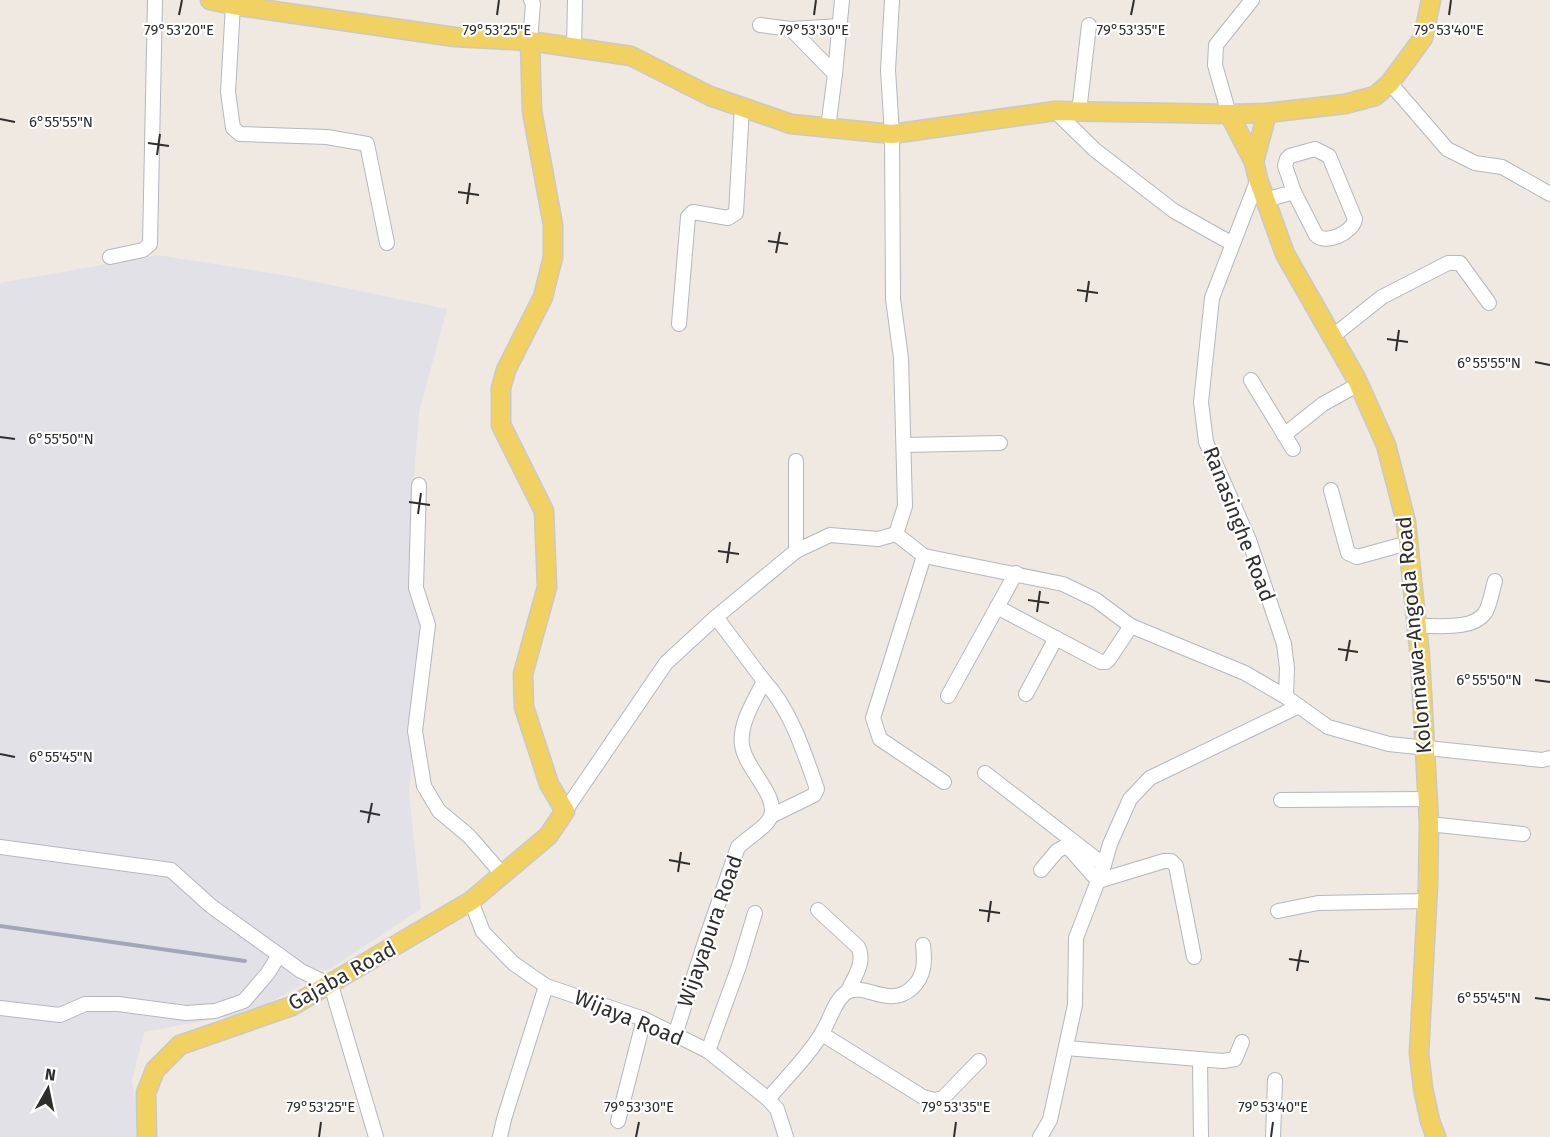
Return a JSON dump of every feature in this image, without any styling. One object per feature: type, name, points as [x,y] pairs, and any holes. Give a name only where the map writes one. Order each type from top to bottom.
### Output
[{"type":"main road","points":[[210,0],[455,37],[530,41],[574,46],[631,57],[710,96],[790,124],[892,134],[1055,111],[1229,114],[1267,113],[1346,104],[1375,96],[1390,83],[1423,38],[1431,0]]},
{"type":"main road","points":[[530,41],[532,111],[553,225],[553,257],[543,297],[506,370],[501,388],[501,425],[544,511],[547,587],[523,674],[524,707],[549,784],[565,811]]},
{"type":"main road","points":[[1256,171],[1267,113]]},
{"type":"main road","name":"Kolonnawa-Angoda Road","points":[[1229,114],[1256,171],[1285,254],[1359,384],[1386,445],[1406,522],[1426,747],[1429,824],[1428,901],[1419,1053],[1423,1088],[1436,1137]]},
{"type":"main road","name":"Gajaba Road","points":[[147,1137],[146,1093],[155,1071],[180,1046],[292,1006],[471,901],[548,836],[565,811]]},
{"type":"street","points":[[110,257],[142,250],[150,244],[155,0]]},
{"type":"street","points":[[530,41],[533,4],[531,0]]},
{"type":"street","points":[[574,46],[575,0]]},
{"type":"street","points":[[828,128],[841,26],[842,0]]},
{"type":"street","points":[[892,0],[888,70],[892,134],[893,299],[901,358],[905,506],[896,534]]},
{"type":"street","points":[[1229,114],[1215,65],[1216,45],[1252,0]]},
{"type":"street","points":[[233,5],[228,92],[233,128],[240,134],[327,137],[367,144],[387,243]]},
{"type":"street","points":[[760,25],[791,29],[841,26]]},
{"type":"street","points":[[1080,112],[1089,25]]},
{"type":"street","points":[[791,29],[835,74]]},
{"type":"street","points":[[1390,83],[1447,149],[1475,163],[1502,167],[1550,194]]},
{"type":"street","points":[[679,324],[688,217],[693,212],[728,218],[736,213],[742,108]]},
{"type":"street","points":[[1055,111],[1095,150],[1174,211],[1231,243]]},
{"type":"street","points":[[1315,149],[1323,152],[1329,156],[1355,219],[1354,226],[1350,231],[1325,240],[1319,239],[1294,192],[1285,166],[1287,159],[1290,156],[1315,149]]},
{"type":"street","name":"Ranasinghe Road","points":[[1256,171],[1212,298],[1201,402],[1206,442],[1250,540],[1284,644],[1287,668],[1286,697]]},
{"type":"street","points":[[1265,200],[1294,192]]},
{"type":"street","points":[[1333,336],[1382,297],[1454,262],[1460,263],[1489,303]]},
{"type":"street","points":[[1251,380],[1293,449]]},
{"type":"street","points":[[1284,435],[1323,404],[1359,384]]},
{"type":"street","points":[[904,445],[1000,443]]},
{"type":"street","points":[[796,461],[796,551]]},
{"type":"street","points":[[418,485],[417,588],[428,626],[415,731],[424,786],[439,811],[469,836],[503,875]]},
{"type":"street","points":[[1331,490],[1348,553],[1357,557],[1408,543]]},
{"type":"street","points":[[565,811],[666,663],[716,617],[796,551],[830,535],[878,539],[896,534]]},
{"type":"street","points":[[896,534],[924,556],[1063,584],[1096,600],[1131,626],[1245,673],[1286,697],[1328,727],[1389,744],[1542,760],[1550,758]]},
{"type":"street","points":[[924,556],[873,718],[880,739],[944,782]]},
{"type":"street","points":[[948,696],[1016,573]]},
{"type":"street","points":[[1416,626],[1462,625],[1478,620],[1485,612],[1495,581]]},
{"type":"street","points":[[997,607],[1101,662],[1106,662],[1131,626]]},
{"type":"street","points":[[716,617],[764,681],[744,723],[741,745],[748,766],[768,792],[771,816]]},
{"type":"street","points":[[1026,694],[1056,638]]},
{"type":"street","name":"Wijayapura Road","points":[[675,1035],[738,847],[747,837],[763,826],[771,816],[814,795],[817,789],[804,752],[778,695],[764,681]]},
{"type":"street","points":[[1040,1137],[1050,1120],[1075,1005],[1076,938],[1104,866],[1110,844],[1130,799],[1150,778],[1299,706]]},
{"type":"street","points":[[985,772],[1104,866]]},
{"type":"street","points":[[1281,800],[1428,799]]},
{"type":"street","points":[[1429,824],[1523,834]]},
{"type":"street","points":[[0,847],[171,870],[211,906],[301,971],[331,985],[376,1137]]},
{"type":"street","points":[[1041,870],[1064,847],[1070,849],[1098,880]]},
{"type":"street","points":[[1098,880],[1171,861],[1176,866],[1194,957]]},
{"type":"street","name":"Wijaya Road","points":[[471,901],[483,932],[513,963],[546,986],[644,1019],[708,1051],[768,1099],[777,1109],[786,1137]]},
{"type":"street","points":[[1278,911],[1318,903],[1428,901]]},
{"type":"street","points":[[768,1099],[822,1034],[840,999],[848,991],[861,962],[858,947],[818,910]]},
{"type":"street","points":[[708,1051],[739,966],[755,913]]},
{"type":"street","points":[[848,991],[862,990],[885,996],[902,996],[915,986],[925,967],[923,945]]},
{"type":"street","points":[[0,1008],[60,1015],[85,1004],[118,1004],[186,1013],[214,1011],[244,1001],[268,973],[279,955]]},
{"type":"street","points":[[500,1137],[546,986]]},
{"type":"street","points":[[618,1121],[644,1019]]},
{"type":"street","points":[[822,1034],[923,1097],[934,1100],[942,1098],[979,1061]]},
{"type":"street","points":[[1066,1048],[1223,1061],[1234,1059],[1242,1042]]},
{"type":"street","points":[[1200,1059],[1201,1137]]},
{"type":"street","points":[[1274,1137],[1275,1080]]},
{"type":"shaded area","points":[[158,255],[288,276],[447,309],[419,412],[413,490],[422,621],[409,792],[421,909],[328,970],[303,967],[296,976],[301,985],[253,1012],[144,1032],[132,1081],[141,1137],[0,1137],[0,283]]},
{"type":"railway","points":[[0,926],[245,961]]}]
